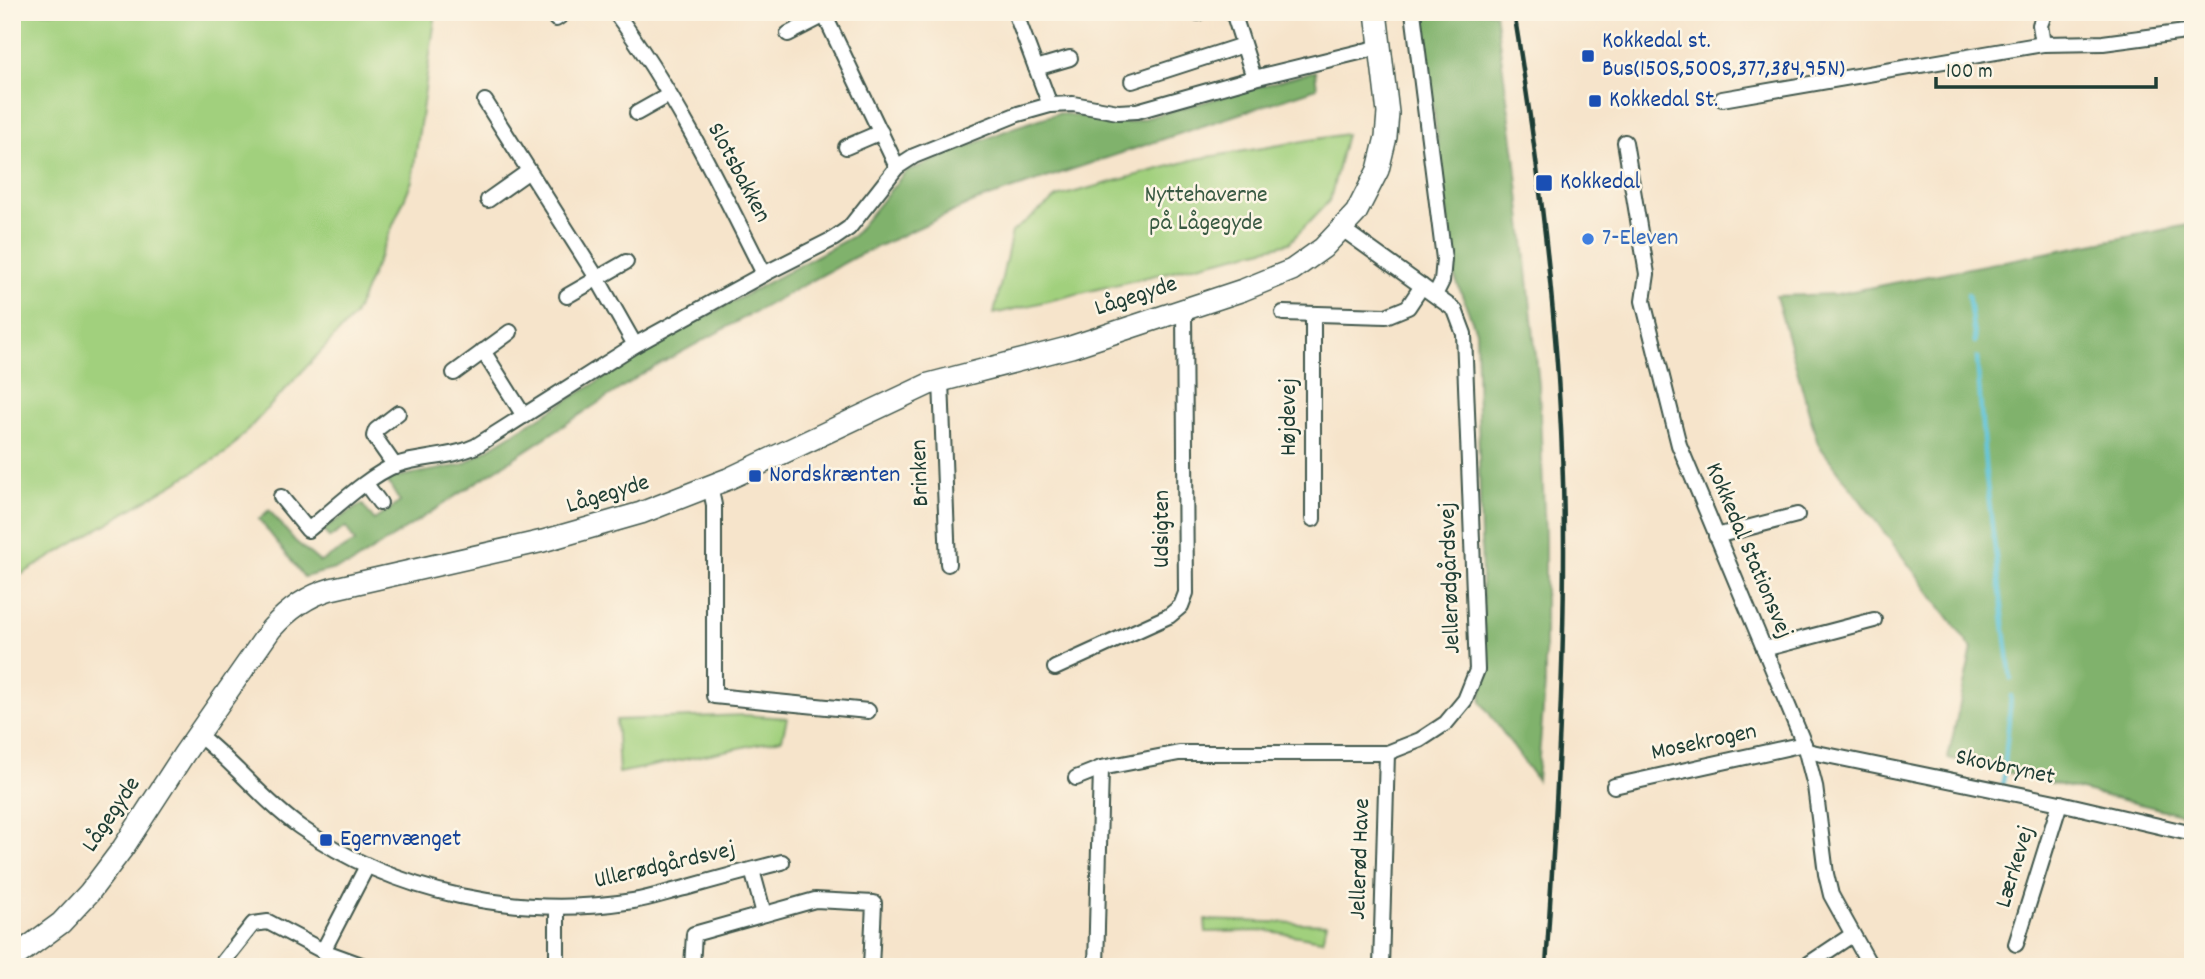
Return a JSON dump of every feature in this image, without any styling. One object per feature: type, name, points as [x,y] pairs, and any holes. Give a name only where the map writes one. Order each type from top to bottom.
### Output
[{"type":"street","name":"Slotsbakken","points":[[615,12],[647,57],[711,168],[764,274]]},
{"type":"street","points":[[1015,12],[1050,105]]},
{"type":"street","points":[[1233,12],[1254,78]]},
{"type":"street","name":"Lågegyde","points":[[1361,12],[1373,48]]},
{"type":"street","name":"Lågegyde","points":[[12,959],[53,930],[79,906],[122,848],[197,734],[271,629],[285,614],[312,595],[594,528],[710,486],[905,394],[941,381],[1051,353],[1292,270],[1323,248],[1349,220],[1366,176],[1372,154],[1376,12]]},
{"type":"street","points":[[1413,12],[1444,259],[1442,281],[1435,295]]},
{"type":"street","points":[[2043,44],[2040,26],[2045,12]]},
{"type":"street","points":[[788,34],[824,14],[897,167]]},
{"type":"street","points":[[1721,99],[2043,44],[2103,43],[2193,31]]},
{"type":"street","points":[[1132,81],[1243,45]]},
{"type":"street","points":[[281,497],[308,530],[380,473],[396,466],[460,454],[476,446],[635,345],[833,239],[849,228],[897,167],[914,156],[1018,114],[1050,105],[1073,104],[1118,112],[1137,111],[1373,48]]},
{"type":"street","points":[[1036,68],[1070,58]]},
{"type":"street","points":[[637,113],[669,95]]},
{"type":"street","points":[[485,101],[597,278],[635,345]]},
{"type":"street","points":[[846,147],[881,132]]},
{"type":"street","name":"Kokkedal Stationsvej","points":[[1625,142],[1647,274],[1643,301],[1679,445],[1805,748],[1815,786],[1831,895],[1871,967]]},
{"type":"street","points":[[488,200],[529,171]]},
{"type":"street","name":"Jellerødgårdsvej","points":[[1076,778],[1101,768],[1179,753],[1387,753],[1420,740],[1446,723],[1465,700],[1477,670],[1464,334],[1455,310],[1422,286],[1349,220]]},
{"type":"street","points":[[567,296],[626,262]]},
{"type":"street","points":[[1283,313],[1386,316],[1408,307],[1422,286]]},
{"type":"street","name":"Udsigten","points":[[1055,668],[1169,616],[1181,607],[1186,593],[1184,309]]},
{"type":"street","name":"Højdevej","points":[[1312,314],[1313,519]]},
{"type":"street","points":[[454,373],[510,332]]},
{"type":"street","points":[[483,351],[524,416]]},
{"type":"street","name":"Brinken","points":[[941,381],[948,564]]},
{"type":"street","points":[[396,466],[374,436],[376,430],[398,413]]},
{"type":"street","points":[[366,484],[380,503]]},
{"type":"street","points":[[710,486],[714,505],[715,696],[868,711]]},
{"type":"street","points":[[1716,536],[1797,515]]},
{"type":"street","points":[[1765,649],[1874,620]]},
{"type":"street","name":"Ullerødgårdsvej","points":[[197,734],[296,824],[323,842],[367,866],[452,894],[496,903],[557,908],[637,901],[782,862]]},
{"type":"street","name":"Mosekrogen","points":[[1614,786],[1805,748]]},
{"type":"street","name":"Skovbrynet","points":[[1805,748],[2193,834]]},
{"type":"street","name":"Jellerød Have","points":[[1381,967],[1387,753]]},
{"type":"street","points":[[1097,967],[1101,768]]},
{"type":"street","name":"Lærkevej","points":[[2016,944],[2060,803]]},
{"type":"street","points":[[323,951],[367,866]]},
{"type":"street","points":[[752,870],[764,914]]},
{"type":"street","points":[[692,967],[694,934],[815,900],[874,903],[871,967]]},
{"type":"street","points":[[557,908],[557,967]]},
{"type":"street","points":[[219,967],[253,924],[268,922],[323,951],[367,967]]},
{"type":"street","points":[[1804,967],[1852,935]]},
{"type":"green space","points":[[12,12],[436,12],[412,181],[354,316],[227,452],[12,580]]},
{"type":"green space","points":[[1421,12],[1495,12],[1515,155],[1539,385],[1545,538],[1545,685],[1537,780],[1481,702],[1484,665],[1476,331],[1455,277]]},
{"type":"green space","points":[[1315,71],[1317,88],[974,202],[855,257],[647,371],[350,565],[304,577],[259,519],[269,510],[295,541],[320,562],[355,542],[346,527],[329,538],[323,529],[362,504],[374,520],[400,502],[386,479],[462,465],[692,324],[853,236],[905,172],[1015,127],[1058,113],[1128,123]]},
{"type":"green space","name":"Nyttehaverne på Lågegyde","points":[[1346,134],[1330,200],[1289,243],[994,314],[1012,232],[1057,197],[1196,159]]},
{"type":"green space","points":[[2193,224],[2193,817],[1948,758],[1972,649],[1818,444],[1776,296],[1837,294]]},
{"type":"green space","points":[[744,715],[787,718],[782,739],[619,773],[616,720]]},
{"type":"green space","points":[[1205,920],[1327,924],[1322,940],[1269,931],[1206,932]]},
{"type":"waterway","points":[[1968,294],[1975,342]]},
{"type":"waterway","points":[[1977,358],[1986,477],[2011,679]]},
{"type":"waterway","points":[[2003,784],[2011,696]]},
{"type":"railway","points":[[1514,12],[1550,280],[1563,482],[1561,706],[1546,967]]},
{"type":"place","name":"Kokkedal st. Bus(150S,500S,377,384,95N)","points":[[1588,56]]},
{"type":"place","name":"Kokkedal St.","points":[[1595,101]]},
{"type":"place","name":"Kokkedal","points":[[1544,183]]},
{"type":"place","name":"7-Eleven","points":[[1588,239]]},
{"type":"place","name":"Nordskrænten","points":[[755,476]]},
{"type":"place","name":"Egernvænget","points":[[326,840]]}]
